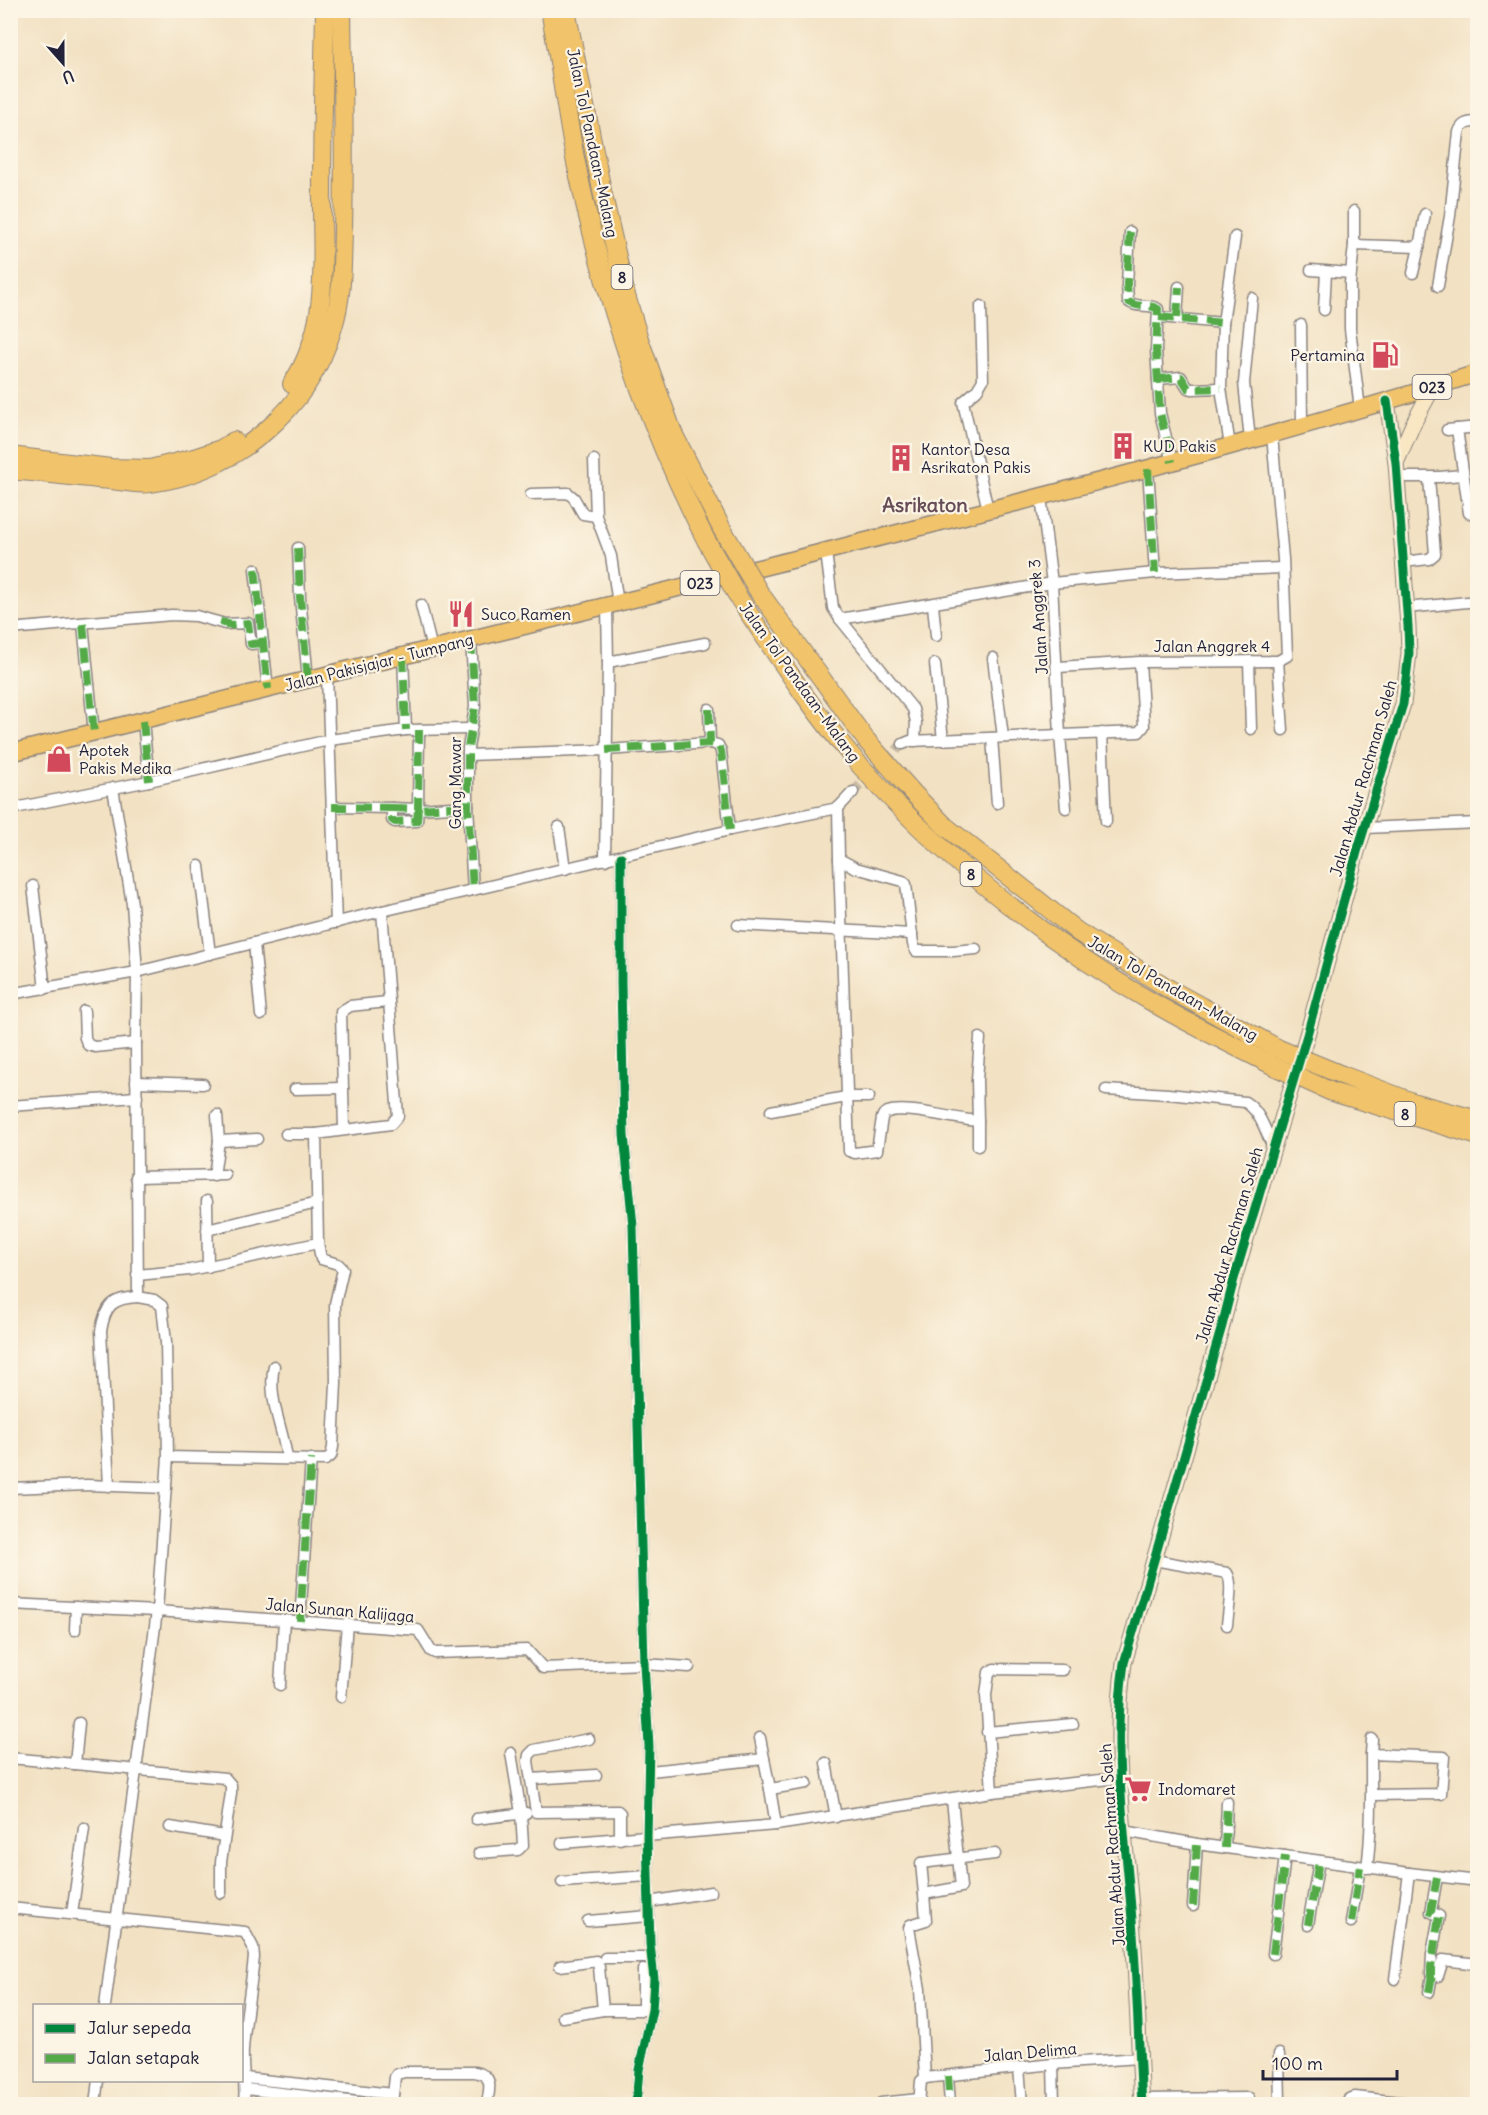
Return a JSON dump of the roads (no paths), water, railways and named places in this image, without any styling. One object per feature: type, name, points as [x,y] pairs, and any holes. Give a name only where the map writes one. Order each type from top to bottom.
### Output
[{"type":"highway","points":[[10,456],[111,468],[150,469],[221,449],[244,435],[280,401],[301,370],[320,320],[323,285],[322,190],[326,10]]},
{"type":"highway","points":[[10,470],[149,484],[199,472],[224,461],[252,443],[294,403],[324,353],[333,327],[341,291],[344,189],[342,10]]},
{"type":"highway","points":[[538,10],[560,103],[568,122]]},
{"type":"highway","name":"Jalan Tol Pandaan–Malang","points":[[550,10],[576,165],[595,242],[634,377],[661,444],[706,540],[740,600],[813,706],[857,761],[918,826],[984,885],[1064,946],[1157,1006],[1276,1057],[1342,1075],[1415,1103],[1478,1120]]},
{"type":"highway","name":"Jalan Tol Pandaan–Malang","points":[[566,10],[625,292],[639,339],[673,433],[722,530],[759,592],[866,740],[945,826],[1078,932],[1332,1092],[1478,1136]]},
{"type":"main road","name":"Jalan Pakisjajar - Tumpang","points":[[10,753],[1041,497],[1272,435],[1478,373]]},
{"type":"street","points":[[1438,286],[1450,216],[1459,132],[1461,127],[1467,123],[1478,122]]},
{"type":"street","points":[[1354,211],[1354,244],[1350,273],[1350,329],[1360,409]]},
{"type":"street","points":[[1413,273],[1425,214]]},
{"type":"street","points":[[1129,236],[1128,302],[1157,307],[1159,317],[1156,350],[1160,413],[1172,462]]},
{"type":"street","points":[[1230,446],[1221,388],[1223,323],[1235,241]]},
{"type":"street","points":[[1354,244],[1419,247]]},
{"type":"street","points":[[1311,270],[1350,273]]},
{"type":"street","points":[[1324,310],[1326,272]]},
{"type":"street","points":[[1177,318],[1179,287]]},
{"type":"street","points":[[1250,440],[1244,383],[1252,298]]},
{"type":"street","points":[[981,306],[983,380],[977,390],[963,402],[988,510]]},
{"type":"street","points":[[1159,317],[1223,323]]},
{"type":"street","points":[[1301,325],[1302,425]]},
{"type":"street","points":[[1158,379],[1181,377],[1188,388],[1221,388]]},
{"type":"street","name":"Jalan Abdur Rachman Saleh","points":[[1396,470],[1413,424],[1433,387]]},
{"type":"street","name":"Jalan Abdur Rachman Saleh","points":[[1142,2102],[1134,1948],[1119,1778],[1119,1710],[1124,1663],[1365,828],[1403,704],[1409,653],[1407,608],[1396,470],[1387,400]]},
{"type":"street","points":[[1468,513],[1452,430],[1478,427]]},
{"type":"street","name":"Jalan Anggrek 4","points":[[1058,667],[1140,662],[1278,661],[1284,658],[1288,653],[1272,435]]},
{"type":"street","points":[[594,460],[596,516],[609,546],[613,605],[608,662],[605,861]]},
{"type":"street","points":[[1148,469],[1155,573]]},
{"type":"street","points":[[1396,470],[1429,478],[1462,475]]},
{"type":"street","points":[[1403,562],[1429,559],[1435,554],[1429,478]]},
{"type":"street","points":[[531,494],[568,493],[574,498],[582,514],[596,516]]},
{"type":"street","name":"Jalan Anggrek 3","points":[[1041,497],[1052,583],[1066,808]]},
{"type":"street","points":[[298,548],[308,679]]},
{"type":"street","points":[[826,552],[833,608],[913,709],[916,722],[915,741]]},
{"type":"street","points":[[255,568],[268,689]]},
{"type":"street","points":[[840,619],[1052,583],[1155,573],[1283,568]]},
{"type":"street","points":[[1407,608],[1478,601]]},
{"type":"street","points":[[933,604],[936,636]]},
{"type":"street","points":[[421,605],[432,649]]},
{"type":"street","points":[[10,629],[172,615],[196,616],[225,624],[248,623],[251,644],[263,643]]},
{"type":"street","points":[[83,624],[94,732]]},
{"type":"street","name":"Gang Mawar","points":[[471,640],[475,707],[468,755],[468,806],[473,890]]},
{"type":"street","points":[[608,662],[705,644]]},
{"type":"street","points":[[403,656],[406,730]]},
{"type":"street","points":[[993,658],[997,737],[997,803]]},
{"type":"street","points":[[1249,661],[1251,729]]},
{"type":"street","points":[[1278,661],[1283,730]]},
{"type":"street","points":[[903,744],[915,741],[1142,730],[1144,726],[1140,662]]},
{"type":"street","points":[[935,664],[943,740]]},
{"type":"street","points":[[327,675],[336,923]]},
{"type":"street","points":[[710,709],[710,743]]},
{"type":"street","points":[[143,721],[149,781]]},
{"type":"street","points":[[10,809],[149,781],[329,740],[406,730],[470,729]]},
{"type":"street","points":[[332,807],[392,808],[392,821],[417,821],[419,730]]},
{"type":"street","points":[[1102,733],[1106,821]]},
{"type":"street","points":[[468,755],[606,750],[710,743],[718,745],[721,751],[730,830]]},
{"type":"street","points":[[112,788],[132,904],[137,972],[138,1297]]},
{"type":"street","points":[[10,994],[137,972],[382,911],[605,861],[730,830],[838,808],[852,792]]},
{"type":"street","points":[[418,809],[468,806]]},
{"type":"street","points":[[838,808],[848,1146],[851,1152],[855,1153],[877,1150],[882,1118],[890,1110],[921,1112],[978,1121]]},
{"type":"street","points":[[1365,828],[1478,823]]},
{"type":"street","points":[[559,827],[565,870]]},
{"type":"street","points":[[621,857],[624,1135],[633,1226],[644,1664],[650,1771],[647,1837],[649,1916],[654,1979],[647,2009],[636,2104]]},
{"type":"street","points":[[839,859],[856,868],[903,881],[906,884],[916,951],[976,949]]},
{"type":"street","points":[[199,866],[210,954]]},
{"type":"street","points":[[33,886],[45,989]]},
{"type":"street","points":[[286,1134],[316,1134],[391,1124],[398,1116],[387,1002],[382,911]]},
{"type":"street","points":[[738,926],[912,934]]},
{"type":"street","points":[[254,943],[261,1016]]},
{"type":"street","points":[[344,1129],[341,1012],[350,1006],[387,1002]]},
{"type":"street","points":[[84,1011],[85,1038],[88,1045],[95,1047],[136,1043]]},
{"type":"street","points":[[978,1146],[977,1080],[980,1038]]},
{"type":"street","points":[[136,1082],[203,1084]]},
{"type":"street","points":[[295,1089],[343,1088]]},
{"type":"street","points":[[1106,1090],[1245,1102],[1259,1116],[1273,1147]]},
{"type":"street","points":[[10,1106],[137,1097]]},
{"type":"street","points":[[771,1110],[846,1097],[869,1097]]},
{"type":"street","points":[[214,1176],[219,1141],[217,1115]]},
{"type":"street","points":[[168,1457],[329,1459],[333,1447],[336,1383],[335,1304],[343,1269],[338,1264],[321,1259],[318,1243],[316,1134]]},
{"type":"street","points":[[219,1141],[256,1139]]},
{"type":"street","points":[[136,1177],[225,1175]]},
{"type":"street","points":[[207,1201],[208,1266]]},
{"type":"street","points":[[207,1230],[317,1203]]},
{"type":"street","points":[[137,1275],[208,1266],[318,1243]]},
{"type":"street","points":[[105,2004],[157,1611],[166,1488],[168,1457],[166,1342],[162,1306],[154,1300],[138,1297],[123,1298],[113,1302],[104,1313],[100,1331],[109,1486]]},
{"type":"street","points":[[274,1366],[271,1386],[279,1426],[285,1440],[287,1458]]},
{"type":"street","points":[[300,1621],[311,1459]]},
{"type":"street","points":[[10,1488],[109,1486],[166,1488]]},
{"type":"street","points":[[1154,1560],[1227,1573],[1230,1576],[1227,1625]]},
{"type":"street","name":"Jalan Sunan Kalijaga","points":[[10,1604],[157,1611],[418,1630],[431,1651],[435,1653],[527,1650],[543,1668],[644,1664]]},
{"type":"street","points":[[75,1630],[76,1607]]},
{"type":"street","points":[[280,1685],[284,1620]]},
{"type":"street","points":[[341,1696],[347,1624]]},
{"type":"street","points":[[644,1664],[689,1667]]},
{"type":"street","points":[[992,1792],[986,1695],[989,1672],[994,1670],[1063,1670]]},
{"type":"street","points":[[75,1764],[79,1723]]},
{"type":"street","points":[[987,1732],[1073,1724]]},
{"type":"street","points":[[760,1738],[776,1825]]},
{"type":"street","points":[[536,1812],[529,1755],[534,1750],[589,1739]]},
{"type":"street","points":[[1351,1922],[1371,1839],[1372,1739]]},
{"type":"street","points":[[479,1853],[518,1850],[523,1845],[521,1814],[511,1754]]},
{"type":"street","points":[[1371,1754],[1442,1755],[1445,1759],[1441,1794],[1371,1795]]},
{"type":"street","points":[[10,1758],[225,1778],[231,1785],[231,1793],[221,1862],[221,1893]]},
{"type":"street","points":[[650,1771],[764,1759]]},
{"type":"street","points":[[826,1762],[836,1817]]},
{"type":"street","points":[[531,1779],[596,1775]]},
{"type":"street","points":[[562,1843],[776,1825],[952,1800],[992,1792],[1119,1778]]},
{"type":"street","points":[[770,1789],[807,1783]]},
{"type":"street","points":[[924,1894],[961,1887],[952,1800]]},
{"type":"street","points":[[1225,1848],[1227,1802]]},
{"type":"street","points":[[476,1819],[536,1812],[618,1811],[620,1813],[620,1839]]},
{"type":"street","points":[[170,1827],[224,1836]]},
{"type":"street","points":[[72,1914],[84,1828]]},
{"type":"street","points":[[1124,1831],[1225,1848],[1478,1881]]},
{"type":"street","points":[[1193,1906],[1197,1844]]},
{"type":"street","points":[[881,2103],[919,2102],[921,2082],[925,2078],[920,1989],[909,1928],[910,1925],[925,1921],[926,1918],[921,1863],[995,1854]]},
{"type":"street","points":[[1273,1954],[1286,1856]]},
{"type":"street","points":[[1308,1925],[1319,1861]]},
{"type":"street","points":[[1395,1979],[1409,1873]]},
{"type":"street","points":[[562,1882],[648,1876]]},
{"type":"street","points":[[1437,1876],[1431,1912],[1439,1916],[1432,1954],[1431,1981],[1438,1976],[1443,1960],[1478,1964]]},
{"type":"street","points":[[649,1902],[711,1892]]},
{"type":"street","points":[[10,1908],[245,1932],[254,1947],[254,1957],[243,2047]]},
{"type":"street","points":[[588,1921],[649,1916]]},
{"type":"street","points":[[605,1958],[652,1958]]},
{"type":"street","points":[[561,1966],[596,1961],[599,1967],[603,2010]]},
{"type":"street","points":[[643,1970],[647,2009]]},
{"type":"street","points":[[563,2017],[603,2010],[647,2009]]},
{"type":"street","points":[[1280,2054],[1280,2104]]},
{"type":"street","name":"Jalan Delima","points":[[925,2078],[1053,2064],[1139,2058]]},
{"type":"street","points":[[1053,2064],[1054,2104]]},
{"type":"street","points":[[1019,2068],[1022,2104]]},
{"type":"street","points":[[245,2084],[392,2099],[397,2074],[475,2072],[484,2074],[488,2079],[487,2104]]},
{"type":"street","points":[[948,2076],[950,2104]]},
{"type":"street","points":[[243,2077],[244,2104]]},
{"type":"street","points":[[95,2104],[98,2082]]},
{"type":"street","points":[[245,2084],[374,2104]]},
{"type":"street","points":[[1348,2104],[1352,2097],[1372,2102],[1419,2104]]},
{"type":"street","points":[[1142,2102],[1249,2098]]},
{"type":"tunnel","points":[[853,792],[903,744]]},
{"type":"place","name":"Pertamina","points":[[1385,355]]},
{"type":"place","name":"KUD Pakis","points":[[1123,446]]},
{"type":"place","name":"Kantor Desa Asrikaton Pakis","points":[[901,458]]},
{"type":"place","name":"Suco Ramen","points":[[461,614]]},
{"type":"place","name":"Apotek Pakis Medika","points":[[59,759]]},
{"type":"place","name":"Indomaret","points":[[1138,1789]]},
{"type":"district","name":"Asrikaton","points":[[925,504]]}]
